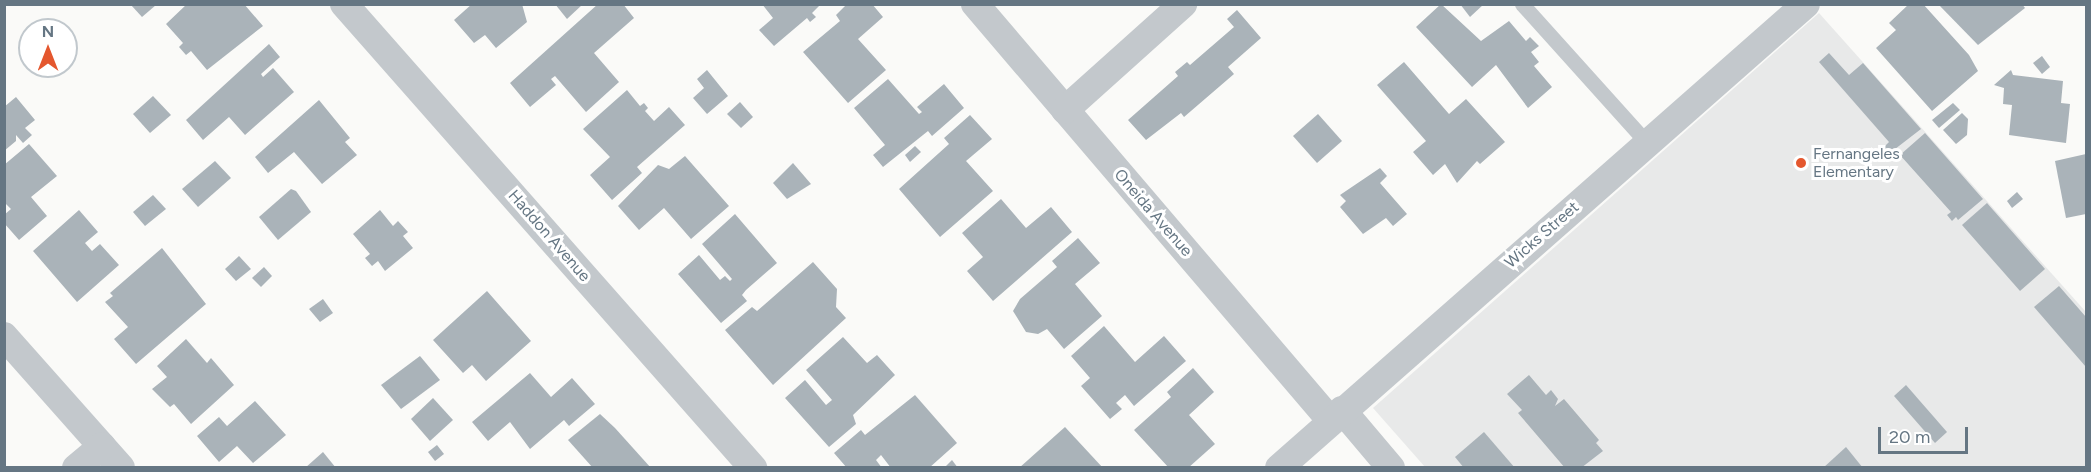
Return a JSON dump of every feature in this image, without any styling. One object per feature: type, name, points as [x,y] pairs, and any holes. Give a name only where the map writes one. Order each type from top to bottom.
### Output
[{"type":"street","name":"Haddon Avenue","points":[[344,4],[753,468]]},
{"type":"street","name":"Oneida Avenue","points":[[975,4],[1065,110],[1337,415],[1391,468]]},
{"type":"street","points":[[1065,110],[1183,4]]},
{"type":"street","name":"Wicks Street","points":[[1279,468],[1801,6]]},
{"type":"street","points":[[4,336],[121,468]]},
{"type":"street","points":[[76,468],[102,446]]},
{"type":"lane","points":[[1522,4],[1647,143]]},
{"type":"shaded area","name":"Fernangeles Elementary","points":[[1819,13],[2086,312],[2086,467],[1425,467],[1373,408]]},
{"type":"building","points":[[187,4],[244,4],[263,26],[207,70],[191,51],[186,55],[179,47],[183,43],[166,24]]},
{"type":"building","points":[[472,4],[522,4],[527,22],[496,48],[485,35],[474,43],[454,20]]},
{"type":"building","points":[[555,4],[583,4],[567,19]]},
{"type":"building","points":[[598,4],[623,4],[634,18],[594,53],[619,82],[586,112],[555,76],[551,79],[556,85],[530,107],[510,83]]},
{"type":"building","points":[[762,4],[821,4],[812,13],[816,17],[810,22],[807,18],[774,46],[759,30],[773,18]]},
{"type":"building","points":[[847,4],[872,4],[883,17],[858,39],[886,70],[848,103],[803,52],[840,21],[836,15]]},
{"type":"building","points":[[1441,4],[1481,41],[1509,21],[1526,41],[1530,37],[1539,46],[1531,52],[1539,62],[1534,66],[1552,87],[1528,108],[1496,65],[1472,87],[1416,27]]},
{"type":"building","points":[[1460,4],[1484,4],[1470,17]]},
{"type":"building","points":[[1909,4],[1923,4],[1969,55],[1978,71],[1932,111],[1876,48],[1896,30],[1889,23]]},
{"type":"building","points":[[1938,4],[2022,4],[2025,8],[1978,45]]},
{"type":"building","points":[[131,5],[156,5],[142,17]]},
{"type":"building","points":[[1237,10],[1261,38],[1228,67],[1234,74],[1184,117],[1181,113],[1146,140],[1128,120],[1178,76],[1175,72],[1187,62],[1190,65],[1234,27],[1227,19]]},
{"type":"building","points":[[269,44],[280,57],[261,74],[263,77],[273,68],[294,92],[245,135],[229,117],[203,140],[186,120]]},
{"type":"building","points":[[1829,53],[1849,75],[1863,63],[1921,129],[1886,156],[1881,150],[1889,142],[1819,62]]},
{"type":"building","points":[[2042,56],[2050,67],[2042,74],[2033,63]]},
{"type":"building","points":[[1404,62],[1449,114],[1466,99],[1505,142],[1480,164],[1477,161],[1457,183],[1445,164],[1433,175],[1413,152],[1426,141],[1377,85]]},
{"type":"building","points":[[707,70],[728,96],[707,114],[693,98],[704,88],[697,79]]},
{"type":"building","points":[[2011,70],[2013,75],[2063,81],[2061,103],[2070,104],[2066,143],[2009,135],[2012,105],[2003,104],[2004,88],[1994,85]]},
{"type":"building","points":[[888,79],[919,114],[922,112],[917,107],[944,84],[964,108],[932,136],[928,131],[883,167],[873,155],[885,145],[854,108]]},
{"type":"building","points":[[627,90],[640,106],[644,103],[648,108],[645,111],[654,121],[669,107],[685,125],[637,167],[642,173],[612,200],[590,175],[610,157],[583,129]]},
{"type":"building","points":[[153,96],[171,115],[150,133],[133,114]]},
{"type":"building","points":[[16,97],[35,120],[25,128],[32,135],[23,143],[16,135],[16,141],[4,151],[4,107]]},
{"type":"building","points":[[319,100],[350,138],[345,142],[357,155],[322,184],[294,152],[268,173],[255,157]]},
{"type":"building","points":[[740,102],[753,117],[741,128],[727,114]]},
{"type":"building","points":[[1953,103],[1960,110],[1939,128],[1932,120]]},
{"type":"building","points":[[1962,113],[1968,119],[1967,135],[1956,144],[1943,130]]},
{"type":"building","points":[[1318,114],[1342,141],[1317,163],[1293,136]]},
{"type":"building","points":[[970,115],[992,139],[966,161],[993,191],[940,237],[899,189],[949,144],[944,138]]},
{"type":"building","points":[[1925,133],[1983,199],[1958,220],[1956,217],[1952,221],[1947,215],[1951,212],[1900,155]]},
{"type":"building","points":[[29,144],[57,176],[31,197],[47,216],[19,240],[4,223],[4,215],[11,209],[4,202],[4,165]]},
{"type":"building","points":[[915,146],[921,152],[910,162],[905,155]]},
{"type":"building","points":[[2086,154],[2086,214],[2066,218],[2055,161]]},
{"type":"building","points":[[685,156],[729,206],[691,239],[664,208],[639,230],[618,206],[658,165],[669,169]]},
{"type":"building","points":[[215,161],[231,178],[198,207],[182,189]]},
{"type":"building","points":[[793,163],[811,184],[787,199],[773,183]]},
{"type":"building","points":[[1380,168],[1387,176],[1380,183],[1407,214],[1393,226],[1386,218],[1363,234],[1340,207],[1346,201],[1340,195]]},
{"type":"building","points":[[291,189],[296,191],[311,212],[278,240],[259,217]]},
{"type":"building","points":[[2017,192],[2023,199],[2012,208],[2007,201]]},
{"type":"building","points":[[153,195],[166,209],[145,226],[133,212]]},
{"type":"building","points":[[1001,199],[1026,228],[1051,207],[1072,232],[993,301],[967,271],[983,257],[962,233]]},
{"type":"building","points":[[1987,203],[2045,269],[2020,291],[1962,225]]},
{"type":"building","points":[[79,210],[98,232],[85,243],[92,251],[100,244],[119,265],[77,302],[33,251]]},
{"type":"building","points":[[380,210],[393,226],[398,221],[408,232],[403,236],[413,248],[385,271],[378,261],[372,266],[365,258],[370,254],[353,234]]},
{"type":"building","points":[[735,214],[777,263],[746,290],[742,295],[747,301],[721,323],[678,274],[699,255],[720,280],[725,276],[730,281],[732,279],[702,244]]},
{"type":"building","points":[[1078,238],[1100,263],[1075,284],[1102,316],[1064,349],[1047,329],[1038,334],[1026,332],[1013,311],[1020,299],[1057,267],[1052,261]]},
{"type":"building","points":[[162,248],[206,304],[136,364],[114,339],[128,327],[105,302],[113,296],[110,293]]},
{"type":"building","points":[[239,256],[251,269],[236,281],[225,269]]},
{"type":"building","points":[[813,262],[837,289],[836,307],[846,318],[773,385],[725,330],[752,307],[757,311]]},
{"type":"building","points":[[264,267],[272,276],[261,287],[252,278]]},
{"type":"building","points":[[2059,286],[2086,317],[2086,367],[2034,307]]},
{"type":"building","points":[[487,291],[531,341],[486,381],[472,365],[463,373],[433,340]]},
{"type":"building","points":[[323,299],[333,313],[320,322],[309,309]]},
{"type":"building","points":[[1104,326],[1135,362],[1164,336],[1186,361],[1134,406],[1125,395],[1116,403],[1122,409],[1110,419],[1081,386],[1090,378],[1071,356]]},
{"type":"building","points":[[843,337],[867,363],[877,355],[895,375],[853,415],[856,424],[829,447],[785,398],[805,380],[826,405],[832,400],[806,370]]},
{"type":"building","points":[[186,339],[207,363],[211,358],[234,385],[191,424],[174,404],[170,407],[152,389],[167,377],[157,366]]},
{"type":"building","points":[[420,356],[440,380],[401,409],[381,385]]},
{"type":"building","points":[[1193,368],[1214,392],[1189,415],[1215,444],[1188,468],[1169,468],[1134,430],[1171,397],[1167,392]]},
{"type":"building","points":[[530,373],[551,397],[572,378],[595,404],[569,426],[564,420],[530,449],[510,422],[488,441],[472,422]]},
{"type":"building","points":[[1529,375],[1546,395],[1551,390],[1558,399],[1555,406],[1564,399],[1599,440],[1596,443],[1603,451],[1581,468],[1565,468],[1518,413],[1522,410],[1507,394]]},
{"type":"building","points":[[1906,385],[1947,432],[1935,443],[1894,396]]},
{"type":"building","points":[[915,395],[957,443],[929,468],[891,468],[881,455],[876,460],[882,468],[847,468],[834,453],[861,430],[865,435]]},
{"type":"building","points":[[433,398],[453,420],[430,441],[411,419]]},
{"type":"building","points":[[255,401],[286,435],[253,463],[237,446],[219,462],[197,436],[219,417],[227,426]]},
{"type":"building","points":[[600,414],[651,468],[593,468],[568,440]]},
{"type":"building","points":[[1065,427],[1103,468],[1019,468]]},
{"type":"building","points":[[1484,432],[1515,468],[1464,468],[1455,457]]},
{"type":"building","points":[[437,445],[444,454],[435,461],[428,452]]},
{"type":"building","points":[[1846,447],[1863,468],[1823,468]]},
{"type":"building","points":[[323,452],[336,468],[305,468]]},
{"type":"building","points":[[952,460],[958,468],[944,468]]},
{"type":"place","name":"Fernangeles Elementary","points":[[1801,163]]}]
